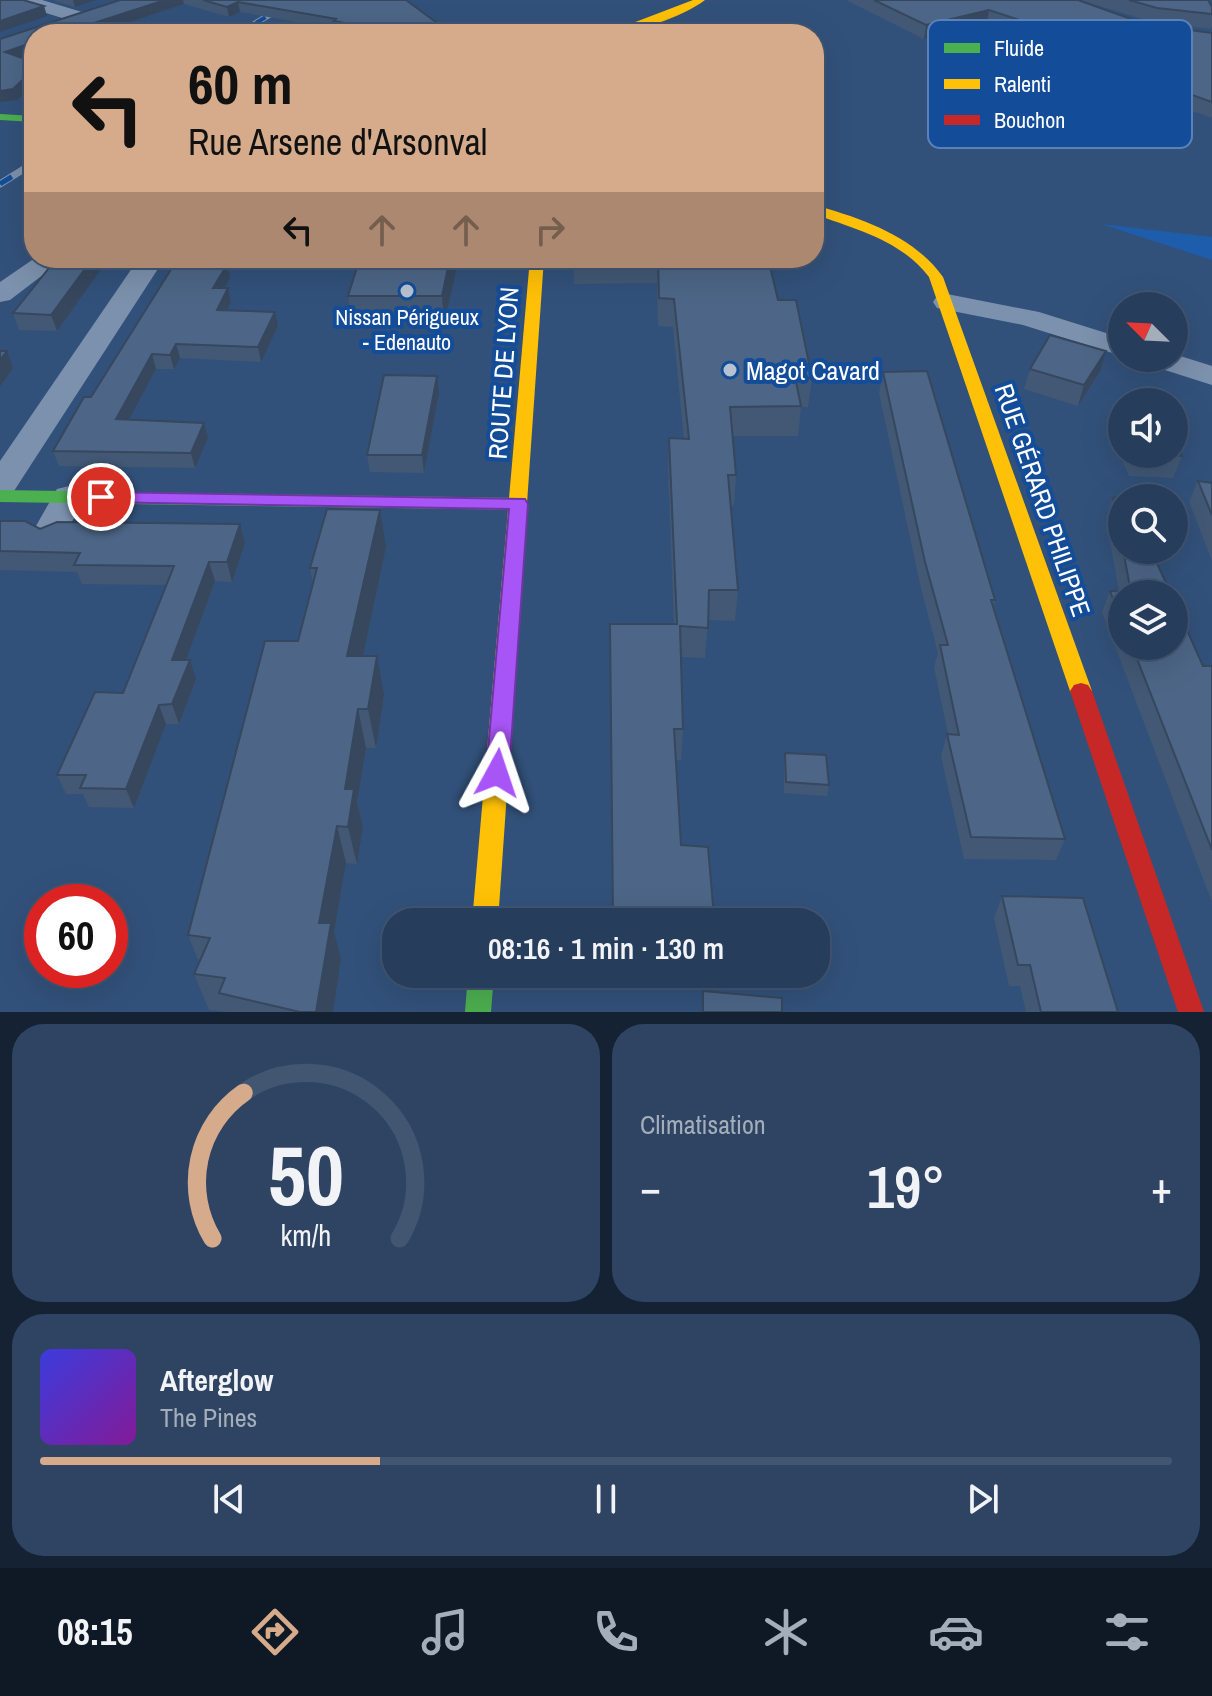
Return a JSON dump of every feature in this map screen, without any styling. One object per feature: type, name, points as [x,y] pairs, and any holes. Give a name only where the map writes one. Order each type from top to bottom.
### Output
[{"type":"street","points":[[23,0],[81,14],[51,24]]},
{"type":"street","points":[[639,24],[700,0]]},
{"type":"street","points":[[0,117],[24,118]]},
{"type":"street","name":"RUE GÉRARD PHILIPPE","points":[[824,213],[891,242],[915,256],[930,267],[947,302],[1191,1012]]},
{"type":"street","points":[[0,294],[38,268]]},
{"type":"street","points":[[0,486],[145,268]]},
{"type":"street","name":"ROUTE DE LYON","points":[[486,908],[536,268]]},
{"type":"street","points":[[947,302],[1029,318],[1108,343]]},
{"type":"street","points":[[1188,368],[1212,376]]},
{"type":"street","points":[[0,496],[519,504]]},
{"type":"street","points":[[49,533],[69,497]]},
{"type":"street","points":[[478,1012],[480,988]]},
{"type":"shaded area","points":[[1101,224],[1212,237],[1212,260]]},
{"type":"building","points":[[0,0],[23,0],[44,6],[0,21]]},
{"type":"building","points":[[120,0],[165,0],[91,24],[46,24]]},
{"type":"building","points":[[203,0],[406,0],[438,24],[352,24],[238,2],[227,7]]},
{"type":"building","points":[[874,0],[1078,0],[1134,20],[1020,20],[989,10],[947,20],[928,20],[926,25]]},
{"type":"building","points":[[1129,0],[1208,0],[1212,14],[1157,8]]},
{"type":"building","points":[[1192,30],[1212,33],[1212,102],[1192,95]]},
{"type":"building","points":[[24,31],[24,45],[5,52],[24,59],[24,79],[13,89],[0,91],[0,39]]},
{"type":"building","points":[[49,268],[86,268],[51,315],[13,313]]},
{"type":"building","points":[[172,268],[225,268],[213,288],[228,288],[217,310],[275,312],[258,347],[176,344],[170,355],[152,354],[116,419],[204,423],[191,453],[53,451],[84,397],[91,397]]},
{"type":"building","points":[[357,268],[448,268],[442,296],[348,296]]},
{"type":"building","points":[[658,268],[770,268],[778,300],[796,300],[812,378],[795,377],[801,406],[730,407],[736,475],[728,475],[738,590],[709,590],[708,628],[680,626],[683,729],[674,729],[681,845],[708,847],[713,908],[613,908],[610,624],[677,624],[669,438],[689,439],[674,299],[659,298]]},
{"type":"building","points":[[1050,335],[1106,351],[1084,385],[1030,369]]},
{"type":"building","points":[[927,371],[995,600],[991,600],[1065,839],[971,837],[947,734],[959,735],[940,645],[948,645],[925,562],[883,372]]},
{"type":"building","points":[[384,375],[437,376],[422,455],[367,455]]},
{"type":"building","points":[[1198,481],[1212,483],[1212,515]]},
{"type":"building","points":[[327,509],[380,510],[347,656],[377,656],[368,709],[358,709],[345,789],[354,789],[348,827],[337,826],[319,923],[331,923],[316,1012],[300,1012],[219,993],[225,978],[194,974],[210,938],[188,935],[265,641],[298,641],[317,568],[310,568]]},
{"type":"building","points":[[0,521],[25,521],[40,529],[57,522],[240,524],[227,562],[209,562],[172,660],[190,660],[172,704],[159,705],[126,789],[80,788],[86,775],[57,775],[95,692],[123,693],[174,566],[74,565],[80,553],[0,551]]},
{"type":"building","points":[[1126,564],[1157,564],[1165,580],[1129,580]]},
{"type":"building","points":[[1188,632],[1203,666],[1212,666],[1212,850],[1137,660],[1188,660]]},
{"type":"building","points":[[785,753],[826,755],[829,785],[786,782]]},
{"type":"building","points":[[1002,896],[1083,898],[1118,1012],[1041,1012],[1030,965],[1018,965]]},
{"type":"building","points":[[703,991],[782,998],[782,1012],[703,1012]]},
{"type":"railway","points":[[254,24],[295,0]]},
{"type":"railway","points":[[0,184],[24,169]]},
{"type":"traffic: fast","points":[[0,117],[24,118]]},
{"type":"traffic: fast","points":[[0,496],[519,504]]},
{"type":"traffic: fast","points":[[478,1012],[480,988]]},
{"type":"traffic: slow","points":[[639,24],[700,0]]},
{"type":"traffic: slow","points":[[824,213],[898,243],[913,252],[936,277],[1081,691]]},
{"type":"traffic: slow","points":[[486,908],[536,268]]},
{"type":"traffic: jam","points":[[1081,691],[1191,1012]]},
{"type":"place","name":"Nissan Périgueux - Edenauto","points":[[407,291]]},
{"type":"place","name":"Magot Cavard","points":[[730,370]]},
{"type":"route","points":[[101,497],[519,504],[497,773]]}]
